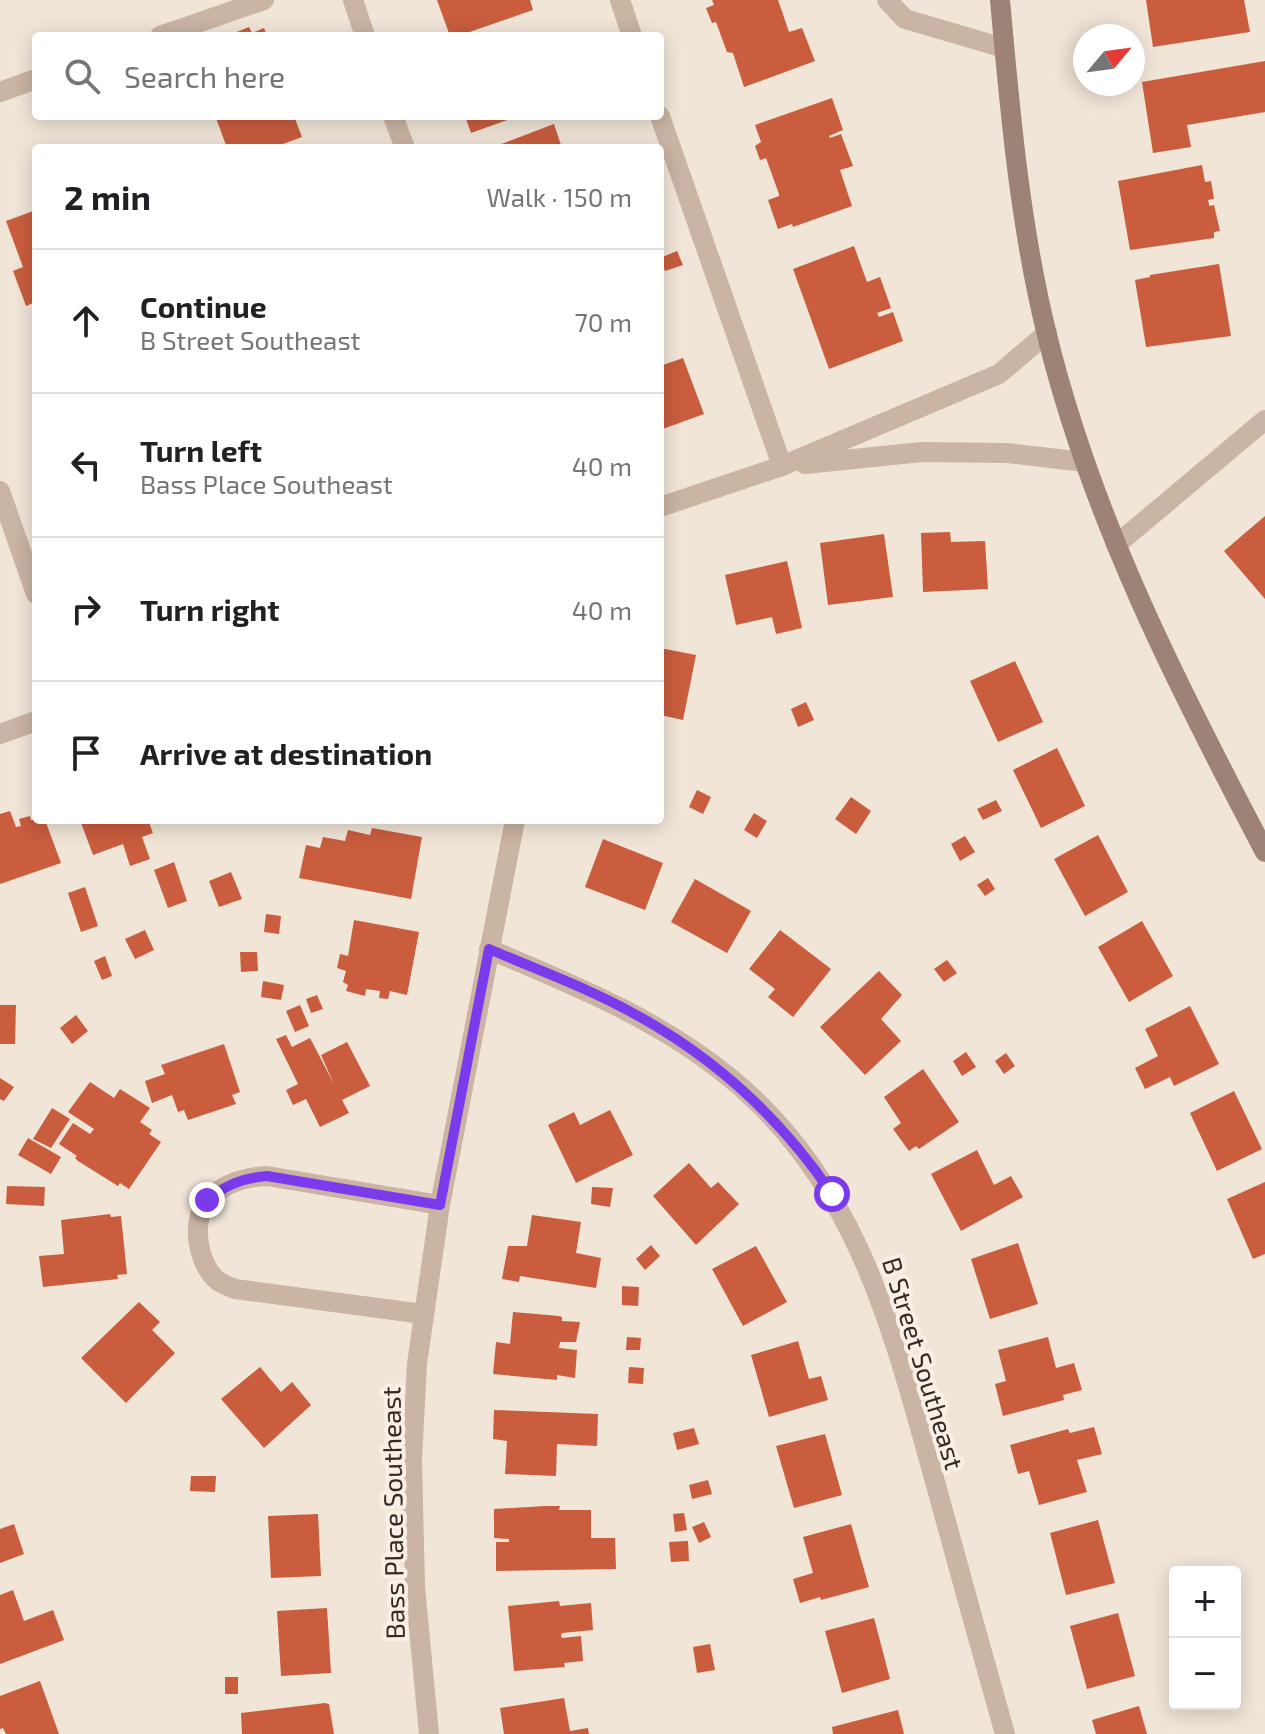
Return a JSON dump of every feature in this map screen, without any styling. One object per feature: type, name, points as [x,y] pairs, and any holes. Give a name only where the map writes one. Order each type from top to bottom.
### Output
[{"type":"main road","points":[[1000,0],[1026,227],[1047,333],[1084,462],[1116,545],[1166,657],[1265,852]]},
{"type":"street","points":[[172,32],[264,0]]},
{"type":"street","points":[[353,0],[364,32]]},
{"type":"street","points":[[620,0],[631,32]]},
{"type":"street","points":[[887,0],[905,19],[1004,48]]},
{"type":"street","points":[[0,92],[32,80]]},
{"type":"street","points":[[394,120],[404,144]]},
{"type":"street","points":[[661,120],[782,466]]},
{"type":"street","points":[[664,506],[782,466],[999,374],[1047,333]]},
{"type":"street","points":[[1116,545],[1265,420]]},
{"type":"street","points":[[782,466],[922,452],[1007,453],[1084,462]]},
{"type":"street","points":[[0,491],[29,549]]},
{"type":"street","points":[[0,734],[32,722]]},
{"type":"street","name":"Bass Place Southeast","points":[[429,1734],[415,1587],[412,1460],[423,1314],[440,1205],[514,824]]},
{"type":"street","name":"B Street Southeast","points":[[489,949],[639,1016],[701,1055],[758,1102],[792,1140],[832,1194],[862,1252],[892,1334],[1005,1734]]},
{"type":"street","points":[[423,1314],[235,1289],[217,1280],[205,1263],[199,1243],[199,1220],[207,1200],[223,1187],[246,1177],[267,1176],[440,1205]]},
{"type":"building","points":[[437,0],[530,0],[533,10],[470,32],[449,32]]},
{"type":"building","points":[[712,0],[778,0],[789,32],[802,28],[815,61],[744,87],[733,53],[727,52],[716,22],[712,23],[706,8],[714,5]]},
{"type":"building","points":[[1146,0],[1244,0],[1250,32],[1153,47]]},
{"type":"building","points":[[1265,61],[1265,112],[1187,125],[1191,147],[1153,153],[1144,96],[1145,81]]},
{"type":"building","points":[[832,98],[843,130],[829,136],[841,134],[853,166],[840,170],[852,206],[793,227],[792,224],[778,229],[768,200],[779,194],[766,158],[760,160],[755,146],[761,142],[755,125]]},
{"type":"building","points":[[217,120],[296,120],[302,137],[283,144],[226,144]]},
{"type":"building","points":[[466,120],[507,120],[471,133]]},
{"type":"building","points":[[554,124],[561,144],[502,144]]},
{"type":"building","points":[[1202,165],[1205,182],[1211,181],[1214,199],[1208,200],[1209,206],[1214,205],[1220,231],[1214,232],[1214,238],[1130,250],[1118,181]]},
{"type":"building","points":[[32,211],[32,304],[26,306],[13,271],[23,267],[6,221]]},
{"type":"building","points":[[854,246],[867,282],[880,277],[891,308],[877,313],[879,317],[893,312],[903,341],[829,369],[793,269]]},
{"type":"building","points":[[677,251],[683,265],[665,271],[664,256]]},
{"type":"building","points":[[1219,264],[1231,336],[1146,347],[1135,280]]},
{"type":"building","points":[[683,358],[704,414],[664,429],[664,365]]},
{"type":"building","points":[[1265,516],[1265,599],[1224,551]]},
{"type":"building","points":[[950,532],[951,542],[985,541],[988,589],[923,592],[921,533]]},
{"type":"building","points":[[884,534],[893,597],[828,605],[820,543]]},
{"type":"building","points":[[787,561],[802,628],[776,634],[772,617],[736,625],[725,575]]},
{"type":"building","points":[[664,649],[696,655],[683,720],[664,716]]},
{"type":"building","points":[[1015,661],[1043,722],[998,742],[970,681]]},
{"type":"building","points":[[806,702],[814,720],[798,727],[791,709]]},
{"type":"building","points":[[1057,748],[1085,806],[1041,828],[1013,770]]},
{"type":"building","points":[[697,790],[711,797],[703,814],[689,807]]},
{"type":"building","points":[[851,797],[871,811],[856,834],[835,819]]},
{"type":"building","points":[[996,800],[1002,811],[983,820],[977,809]]},
{"type":"building","points":[[10,811],[16,827],[21,826],[19,819],[30,816],[32,824],[46,824],[61,863],[0,884],[0,814]]},
{"type":"building","points":[[754,813],[767,821],[757,838],[744,830]]},
{"type":"building","points":[[81,824],[150,824],[153,833],[142,837],[150,859],[130,866],[123,844],[93,855]]},
{"type":"building","points":[[372,828],[422,837],[411,899],[299,878],[306,845],[320,848],[323,837],[345,841],[348,830],[370,835]]},
{"type":"building","points":[[1098,835],[1128,892],[1085,916],[1054,859]]},
{"type":"building","points":[[965,836],[975,852],[960,861],[951,844]]},
{"type":"building","points":[[603,839],[663,863],[645,910],[585,887]]},
{"type":"building","points":[[174,862],[187,901],[168,908],[154,870]]},
{"type":"building","points":[[231,872],[242,899],[219,907],[209,881]]},
{"type":"building","points":[[988,878],[995,889],[985,896],[977,885]]},
{"type":"building","points":[[695,879],[751,911],[727,953],[671,922]]},
{"type":"building","points":[[85,887],[98,926],[81,932],[68,893]]},
{"type":"building","points":[[266,914],[281,916],[279,934],[264,932]]},
{"type":"building","points":[[354,920],[419,932],[407,995],[390,991],[388,999],[379,998],[380,991],[366,989],[365,996],[346,991],[348,985],[343,982],[346,971],[337,968],[340,954],[348,956]]},
{"type":"building","points":[[1142,921],[1173,976],[1129,1002],[1098,947]]},
{"type":"building","points":[[145,930],[154,950],[135,959],[125,939]]},
{"type":"building","points":[[780,930],[831,969],[793,1017],[768,997],[775,989],[749,969]]},
{"type":"building","points":[[240,952],[257,952],[258,971],[241,972]]},
{"type":"building","points":[[105,956],[112,976],[102,980],[94,961]]},
{"type":"building","points":[[947,960],[957,973],[944,982],[934,969]]},
{"type":"building","points":[[879,971],[902,995],[881,1019],[901,1041],[865,1075],[820,1027]]},
{"type":"building","points":[[263,981],[284,985],[281,1000],[261,997]]},
{"type":"building","points":[[317,995],[323,1009],[311,1013],[306,999]]},
{"type":"building","points":[[0,1005],[16,1005],[15,1044],[0,1044]]},
{"type":"building","points":[[300,1005],[309,1026],[295,1032],[286,1011]]},
{"type":"building","points":[[1190,1006],[1219,1064],[1174,1086],[1170,1077],[1145,1089],[1135,1068],[1158,1056],[1145,1029]]},
{"type":"building","points":[[76,1015],[88,1031],[72,1044],[60,1028]]},
{"type":"building","points":[[286,1035],[292,1047],[310,1038],[334,1084],[321,1055],[347,1042],[370,1086],[342,1100],[349,1113],[320,1127],[306,1099],[293,1105],[286,1090],[298,1084],[276,1039]]},
{"type":"building","points":[[224,1044],[240,1092],[232,1095],[236,1104],[188,1120],[184,1110],[178,1112],[172,1095],[152,1103],[145,1081],[165,1074],[161,1065]]},
{"type":"building","points":[[966,1052],[976,1067],[962,1076],[953,1061]]},
{"type":"building","points":[[1006,1053],[1015,1066],[1004,1074],[995,1061]]},
{"type":"building","points":[[923,1069],[959,1122],[919,1149],[916,1146],[909,1151],[893,1129],[901,1123],[884,1097]]},
{"type":"building","points":[[0,1078],[14,1087],[4,1101],[0,1099]]},
{"type":"building","points":[[90,1082],[114,1098],[120,1089],[150,1108],[140,1122],[152,1130],[149,1134],[161,1142],[129,1189],[120,1183],[118,1186],[78,1161],[77,1156],[59,1144],[73,1123],[90,1134],[94,1129],[68,1112]]},
{"type":"building","points":[[1234,1091],[1262,1149],[1217,1171],[1190,1113]]},
{"type":"building","points":[[52,1108],[70,1119],[51,1148],[33,1139]]},
{"type":"building","points":[[610,1110],[633,1155],[576,1183],[548,1125],[574,1112],[580,1125]]},
{"type":"building","points":[[28,1138],[61,1157],[51,1174],[18,1155]]},
{"type":"building","points":[[977,1150],[994,1185],[1011,1176],[1023,1197],[961,1231],[931,1174]]},
{"type":"building","points":[[689,1163],[711,1188],[718,1182],[739,1204],[696,1245],[653,1196]]},
{"type":"building","points":[[1265,1182],[1265,1254],[1253,1259],[1227,1199]]},
{"type":"building","points":[[7,1186],[45,1187],[44,1206],[6,1204]]},
{"type":"building","points":[[592,1187],[613,1188],[610,1207],[591,1204]]},
{"type":"building","points":[[110,1214],[111,1217],[121,1216],[127,1274],[117,1275],[118,1279],[43,1287],[39,1256],[64,1254],[61,1220]]},
{"type":"building","points":[[532,1215],[581,1222],[576,1253],[601,1258],[596,1288],[520,1276],[519,1282],[502,1279],[508,1246],[527,1246]]},
{"type":"building","points":[[1018,1243],[1038,1304],[990,1319],[971,1259]]},
{"type":"building","points":[[651,1245],[660,1256],[645,1270],[636,1259]]},
{"type":"building","points":[[756,1246],[787,1302],[743,1326],[712,1269]]},
{"type":"building","points":[[622,1286],[639,1287],[638,1306],[622,1305]]},
{"type":"building","points":[[139,1302],[160,1322],[152,1330],[175,1353],[126,1403],[81,1358]]},
{"type":"building","points":[[513,1312],[559,1316],[562,1321],[580,1322],[576,1342],[560,1342],[559,1348],[577,1350],[575,1378],[557,1375],[557,1380],[493,1374],[496,1342],[510,1344]]},
{"type":"building","points":[[627,1337],[641,1338],[640,1350],[626,1350]]},
{"type":"building","points":[[1048,1337],[1056,1368],[1074,1363],[1082,1390],[1063,1395],[1064,1400],[1003,1416],[995,1384],[1006,1381],[998,1350]]},
{"type":"building","points":[[798,1341],[809,1379],[821,1376],[828,1400],[769,1417],[751,1355]]},
{"type":"building","points":[[260,1367],[281,1392],[292,1382],[311,1405],[264,1448],[221,1399]]},
{"type":"building","points":[[629,1367],[644,1368],[643,1384],[628,1383]]},
{"type":"building","points":[[494,1410],[598,1414],[597,1446],[557,1444],[556,1476],[505,1474],[507,1441],[493,1439]]},
{"type":"building","points":[[1094,1427],[1102,1454],[1077,1460],[1087,1492],[1039,1505],[1029,1471],[1018,1474],[1010,1445],[1068,1429],[1070,1433]]},
{"type":"building","points":[[694,1428],[699,1444],[677,1450],[673,1433]]},
{"type":"building","points":[[825,1434],[842,1495],[794,1508],[776,1446]]},
{"type":"building","points":[[191,1476],[216,1476],[215,1492],[190,1491]]},
{"type":"building","points":[[708,1480],[712,1494],[692,1499],[689,1485]]},
{"type":"building","points":[[560,1506],[559,1510],[591,1510],[591,1538],[615,1538],[616,1569],[496,1571],[496,1542],[509,1542],[509,1539],[494,1538],[494,1509]]},
{"type":"building","points":[[684,1513],[687,1530],[675,1532],[673,1514]]},
{"type":"building","points":[[318,1514],[321,1576],[271,1578],[268,1516]]},
{"type":"building","points":[[1098,1520],[1115,1583],[1066,1595],[1050,1533]]},
{"type":"building","points":[[704,1522],[711,1537],[699,1543],[692,1527]]},
{"type":"building","points":[[14,1524],[24,1554],[0,1563],[0,1529]]},
{"type":"building","points":[[851,1524],[869,1587],[800,1603],[793,1579],[813,1573],[803,1537]]},
{"type":"building","points":[[688,1541],[689,1561],[671,1562],[669,1542]]},
{"type":"building","points":[[13,1590],[24,1621],[53,1610],[64,1640],[0,1664],[0,1595]]},
{"type":"building","points":[[559,1601],[560,1606],[591,1603],[593,1630],[561,1635],[562,1638],[581,1636],[583,1661],[564,1663],[565,1667],[514,1671],[508,1606]]},
{"type":"building","points":[[327,1608],[331,1673],[281,1676],[277,1611]]},
{"type":"building","points":[[1118,1613],[1135,1676],[1087,1689],[1070,1626]]},
{"type":"building","points":[[874,1618],[890,1679],[842,1693],[825,1631]]},
{"type":"building","points":[[710,1644],[715,1670],[697,1673],[693,1647]]},
{"type":"building","points":[[225,1677],[238,1677],[238,1694],[225,1694]]},
{"type":"building","points":[[40,1681],[59,1734],[6,1734],[3,1728],[0,1729],[0,1696]]},
{"type":"building","points":[[564,1698],[570,1731],[588,1728],[589,1734],[504,1734],[500,1708]]},
{"type":"building","points":[[329,1704],[334,1734],[242,1734],[241,1713]]},
{"type":"building","points":[[1139,1706],[1147,1734],[1096,1734],[1092,1720]]},
{"type":"building","points":[[898,1710],[904,1734],[833,1734],[832,1727]]},
{"type":"route","points":[[207,1200],[223,1187],[246,1177],[267,1176],[440,1205],[489,949],[639,1016],[701,1055],[758,1102],[813,1166],[832,1194]]}]
